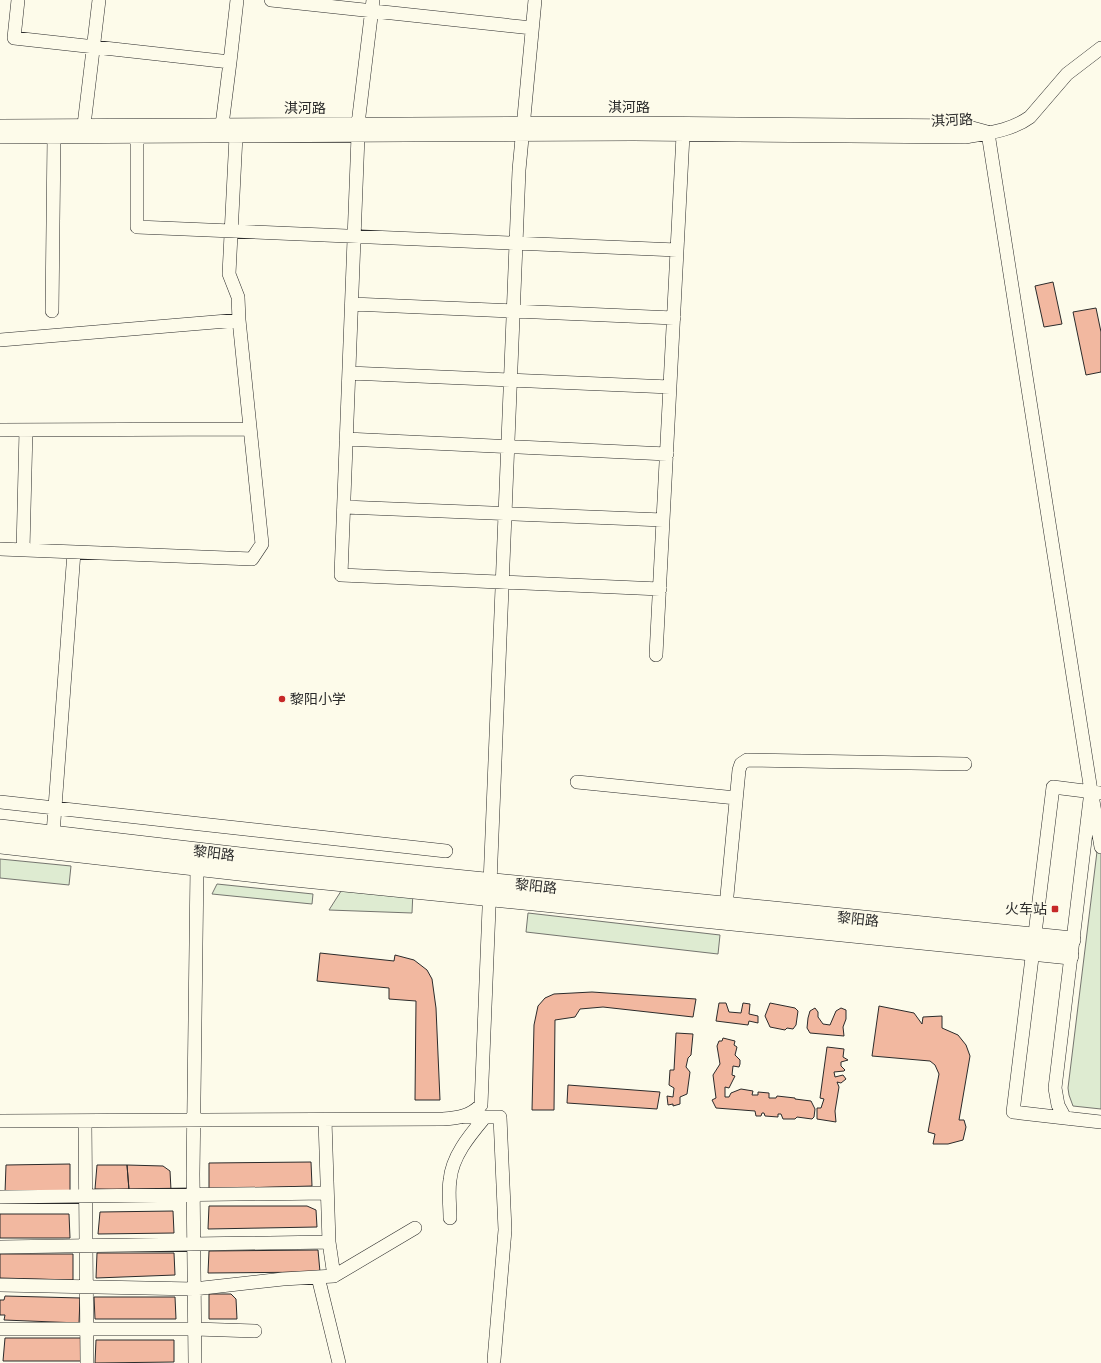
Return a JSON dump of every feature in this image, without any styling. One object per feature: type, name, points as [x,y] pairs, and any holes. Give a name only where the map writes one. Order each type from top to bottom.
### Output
[{"type":"main road","name":"黎阳路","points":[[0,828],[260,858],[491,890],[1071,948]]},
{"type":"main road","name":"黎阳路","points":[[0,845],[197,867],[491,890],[726,906],[1034,945]]},
{"type":"street","points":[[18,0],[14,38],[230,62]]},
{"type":"street","points":[[84,125],[99,0]]},
{"type":"street","points":[[222,124],[237,0]]},
{"type":"street","points":[[271,0],[372,5],[532,28]]},
{"type":"street","points":[[463,1117],[474,1112],[481,1105],[491,890],[516,243],[522,129],[535,0]]},
{"type":"street","points":[[372,5],[358,130],[341,575],[660,589]]},
{"type":"street","points":[[1101,48],[1067,74],[1030,117],[1010,128],[988,133],[1096,792],[1101,847]]},
{"type":"street","name":"淇河路","points":[[0,126],[222,124],[358,130]]},
{"type":"street","name":"淇河路","points":[[0,137],[236,136],[358,130],[965,126],[988,133]]},
{"type":"street","name":"淇河路","points":[[522,129],[683,135],[965,137],[988,133]]},
{"type":"street","points":[[656,655],[683,135]]},
{"type":"street","points":[[137,136],[137,227],[678,250]]},
{"type":"street","points":[[0,549],[252,559],[262,544],[239,320],[238,297],[229,274],[236,136]]},
{"type":"street","points":[[52,311],[54,137]]},
{"type":"street","points":[[352,304],[674,318]]},
{"type":"street","points":[[0,340],[239,320]]},
{"type":"street","points":[[349,373],[670,387]]},
{"type":"street","points":[[0,430],[250,429]]},
{"type":"street","points":[[24,550],[26,430]]},
{"type":"street","points":[[346,439],[667,454]]},
{"type":"street","points":[[344,507],[663,520]]},
{"type":"street","points":[[52,834],[74,552]]},
{"type":"street","points":[[726,906],[739,770],[741,764],[747,760],[965,764]]},
{"type":"street","points":[[577,782],[736,798]]},
{"type":"street","points":[[1096,792],[1053,787],[1013,1112],[1101,1122]]},
{"type":"street","points":[[1065,1118],[1058,1105],[1055,1088],[1071,948],[1096,792]]},
{"type":"street","points":[[0,802],[446,851]]},
{"type":"street","points":[[195,1363],[193,1120],[197,867]]},
{"type":"street","points":[[450,1218],[450,1179],[455,1160],[475,1129],[485,1117]]},
{"type":"street","points":[[0,1121],[325,1120],[500,1117],[505,1204],[505,1237],[494,1360]]},
{"type":"street","points":[[325,1120],[329,1242],[334,1276]]},
{"type":"street","points":[[85,1121],[87,1363]]},
{"type":"street","points":[[0,1197],[327,1193]]},
{"type":"street","points":[[0,1285],[194,1289],[283,1279],[334,1276],[415,1228]]},
{"type":"street","points":[[0,1247],[329,1242]]},
{"type":"street","points":[[318,1277],[340,1363]]},
{"type":"street","points":[[0,1329],[195,1329],[255,1331]]},
{"type":"green space","points":[[1101,819],[1101,1109],[1073,1106],[1068,1088]]},
{"type":"green space","points":[[0,859],[71,866],[69,885],[0,878]]},
{"type":"green space","points":[[217,884],[313,894],[312,904],[212,894]]},
{"type":"green space","points":[[343,888],[413,891],[412,913],[329,910]]},
{"type":"green space","points":[[528,913],[720,935],[718,954],[526,932]]},
{"type":"building","points":[[1053,282],[1062,324],[1044,327],[1035,286]]},
{"type":"building","points":[[1096,308],[1101,332],[1101,372],[1086,375],[1073,312]]},
{"type":"building","points":[[320,953],[394,961],[395,955],[414,960],[427,970],[432,979],[436,1008],[440,1100],[415,1100],[416,1001],[389,999],[389,988],[317,981]]},
{"type":"building","points":[[592,992],[696,999],[693,1017],[603,1007],[580,1009],[575,1017],[555,1020],[554,1110],[532,1110],[534,1025],[538,1006],[545,998],[554,994]]},
{"type":"building","points":[[719,1003],[726,1003],[729,1012],[741,1013],[743,1003],[750,1004],[749,1014],[758,1016],[758,1023],[749,1021],[748,1025],[716,1021]]},
{"type":"building","points":[[770,1003],[795,1008],[798,1011],[796,1025],[793,1029],[787,1028],[785,1030],[770,1027],[765,1016]]},
{"type":"building","points":[[879,1006],[914,1013],[922,1024],[923,1017],[942,1016],[942,1028],[958,1035],[966,1045],[970,1056],[959,1120],[964,1120],[966,1127],[963,1140],[948,1144],[933,1144],[935,1134],[928,1132],[939,1074],[935,1065],[930,1061],[872,1056]]},
{"type":"building","points":[[815,1008],[818,1012],[818,1017],[823,1024],[830,1025],[836,1011],[841,1008],[846,1010],[846,1019],[843,1027],[844,1036],[810,1033],[807,1028],[808,1018],[810,1011]]},
{"type":"building","points":[[676,1033],[693,1034],[691,1055],[688,1058],[686,1067],[690,1072],[687,1094],[680,1097],[680,1104],[673,1106],[673,1104],[668,1105],[667,1096],[673,1097],[674,1088],[669,1085],[670,1070],[674,1070]]},
{"type":"building","points":[[723,1038],[735,1041],[734,1045],[737,1047],[735,1055],[740,1060],[739,1067],[733,1066],[732,1075],[735,1076],[729,1088],[725,1087],[725,1097],[729,1097],[731,1093],[741,1089],[753,1091],[752,1095],[758,1095],[758,1092],[769,1093],[769,1098],[776,1098],[777,1096],[811,1101],[815,1109],[814,1117],[812,1119],[797,1117],[795,1119],[783,1119],[781,1114],[778,1114],[778,1117],[765,1116],[764,1113],[762,1113],[761,1116],[756,1116],[755,1111],[716,1108],[712,1100],[716,1098],[713,1075],[720,1064],[717,1046],[719,1041],[722,1041]]},
{"type":"building","points":[[827,1047],[844,1049],[843,1057],[848,1060],[841,1062],[841,1066],[845,1070],[844,1071],[834,1072],[835,1077],[843,1075],[846,1079],[841,1083],[837,1082],[839,1087],[835,1111],[836,1122],[817,1119],[817,1108],[821,1108],[824,1099],[820,1098]]},
{"type":"building","points":[[568,1085],[660,1092],[657,1109],[567,1103]]},
{"type":"building","points":[[311,1162],[312,1186],[209,1189],[209,1163]]},
{"type":"building","points":[[70,1164],[70,1193],[5,1193],[6,1165]]},
{"type":"building","points":[[97,1165],[127,1165],[129,1190],[95,1189]]},
{"type":"building","points":[[127,1165],[163,1166],[170,1171],[171,1190],[129,1190]]},
{"type":"building","points":[[209,1206],[307,1206],[316,1210],[317,1227],[208,1229]]},
{"type":"building","points":[[173,1211],[174,1233],[98,1234],[100,1212]]},
{"type":"building","points":[[0,1214],[69,1214],[70,1238],[0,1238]]},
{"type":"building","points":[[318,1250],[320,1272],[208,1273],[209,1251]]},
{"type":"building","points":[[97,1253],[174,1253],[175,1275],[96,1278]]},
{"type":"building","points":[[0,1254],[73,1254],[73,1280],[0,1278]]},
{"type":"building","points":[[209,1294],[231,1294],[236,1299],[237,1319],[209,1319]]},
{"type":"building","points":[[5,1296],[80,1298],[79,1323],[4,1320],[5,1315],[0,1315],[0,1300],[4,1300]]},
{"type":"building","points":[[94,1297],[175,1297],[176,1319],[95,1319]]},
{"type":"building","points":[[5,1338],[82,1338],[82,1361],[3,1361]]},
{"type":"building","points":[[96,1340],[174,1340],[174,1362],[95,1363]]},
{"type":"place","name":"黎阳小学","points":[[282,699]]},
{"type":"place","name":"火车站","points":[[1055,909]]}]
